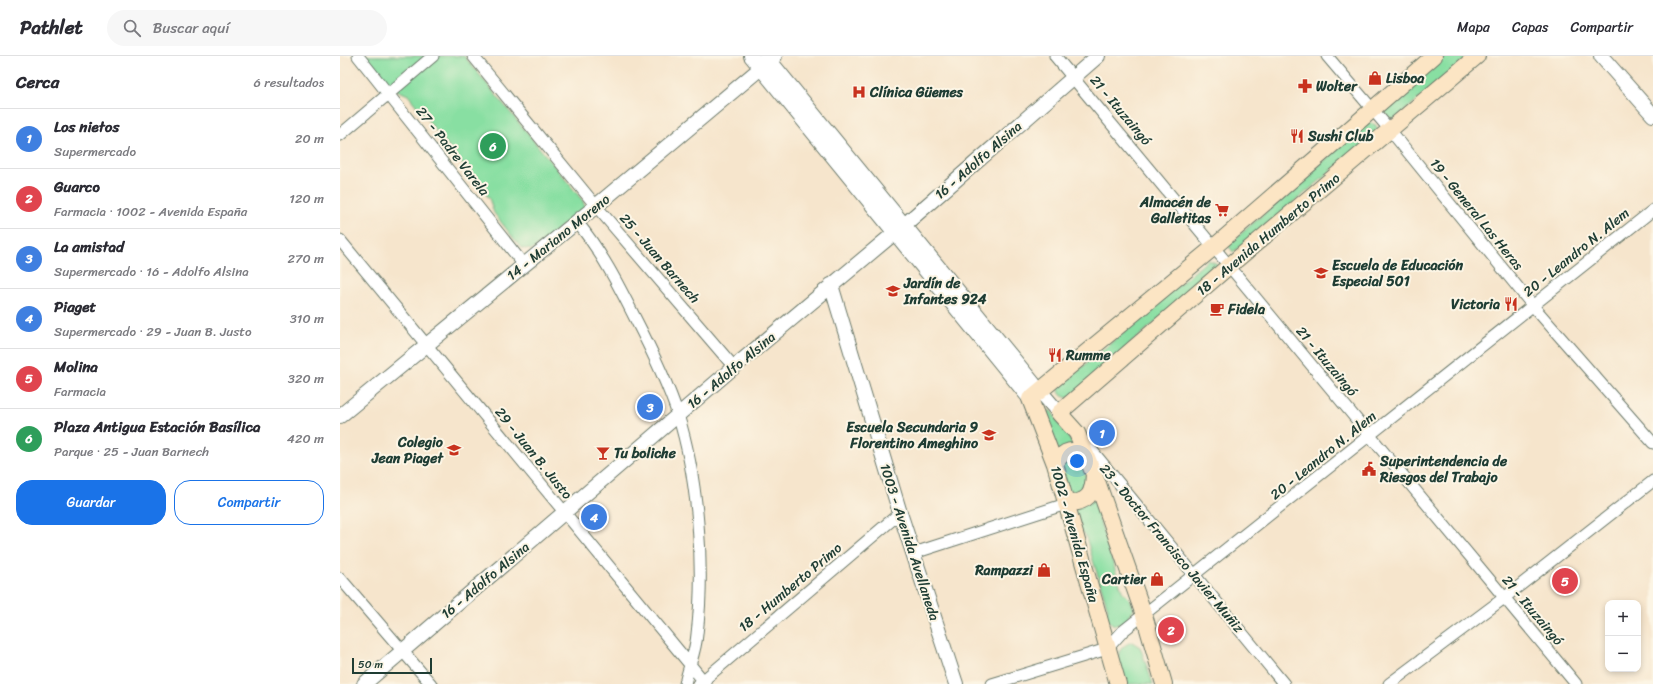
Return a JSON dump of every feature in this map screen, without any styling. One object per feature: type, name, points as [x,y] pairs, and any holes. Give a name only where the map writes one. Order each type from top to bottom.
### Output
[{"type":"main road","name":"18 - Avenida Humberto Primo","points":[[1035,395],[1214,247],[1434,56]]},
{"type":"main road","name":"18 - Avenida Humberto Primo","points":[[1060,413],[1229,266],[1477,56]]},
{"type":"main road","name":"1002 - Avenida España","points":[[1035,395],[1118,684]]},
{"type":"main road","name":"23 - Doctor Francisco Javier Muñiz","points":[[1060,413],[1077,433]]},
{"type":"main road","points":[[1077,433],[1094,473],[1144,615],[1164,684]]},
{"type":"main road","points":[[1055,464],[1060,455],[1069,451],[1079,452],[1087,458]]},
{"type":"main road","points":[[1066,504],[1082,501],[1090,495],[1093,488],[1094,473]]},
{"type":"street","name":"27 - Padre Varela","points":[[358,56],[524,265]]},
{"type":"street","points":[[340,135],[433,56]]},
{"type":"street","name":"25 - Juan Barnech","points":[[472,56],[596,206],[734,367]]},
{"type":"street","points":[[751,56],[768,60],[900,228],[1035,395],[1060,413]]},
{"type":"street","name":"21 - Ituzaingó","points":[[1055,56],[1074,77],[1576,684]]},
{"type":"street","name":"16 - Adolfo Alsina","points":[[364,684],[734,367],[900,228],[1098,56]]},
{"type":"street","name":"19 - General Las Heras","points":[[1327,56],[1390,130],[1533,306],[1653,444]]},
{"type":"street","points":[[1601,56],[1653,115]]},
{"type":"street","name":"14 - Mariano Moreno","points":[[340,416],[577,222],[768,60]]},
{"type":"street","name":"20 - Leandro N. Alem","points":[[1108,649],[1123,631],[1196,576],[1653,210]]},
{"type":"street","points":[[577,222],[592,241],[617,281],[652,350],[678,415],[692,476],[697,515],[700,590],[697,636],[685,684]]},
{"type":"street","name":"29 - Juan B. Justo","points":[[340,240],[703,683]]},
{"type":"street","name":"1003 - Avenida Avellaneda","points":[[831,285],[900,513],[956,684]]},
{"type":"street","name":"23 - Doctor Francisco Javier Muñiz","points":[[1077,433],[1284,684]]},
{"type":"street","points":[[1389,684],[1504,598],[1653,481]]},
{"type":"street","points":[[914,553],[1066,504]]},
{"type":"street","name":"18 - Humberto Primo","points":[[703,683],[900,513]]},
{"type":"street","points":[[340,578],[431,684]]},
{"type":"street","points":[[992,684],[1108,649]]},
{"type":"green space","points":[[364,56],[464,56],[583,201],[585,208],[532,250],[521,248],[494,213],[489,198],[408,95],[388,86]]},
{"type":"green space","points":[[1444,56],[1469,56],[1395,119],[1387,116],[1385,107]]},
{"type":"green space","points":[[1368,122],[1376,125],[1378,133],[1233,252],[1228,245]]},
{"type":"green space","points":[[1208,260],[1216,263],[1218,267],[1069,398],[1061,395],[1059,392],[1059,387]]},
{"type":"green space","points":[[1049,410],[1052,412],[1075,447],[1056,452],[1046,414]]},
{"type":"green space","points":[[1068,458],[1074,459],[1079,465],[1085,474],[1089,485],[1077,498],[1068,495],[1059,464]]},
{"type":"green space","points":[[1097,492],[1106,518],[1098,516],[1122,591],[1130,599],[1134,608],[1124,622],[1116,625],[1112,624],[1104,614],[1108,609],[1085,534],[1075,529],[1076,509]]},
{"type":"green space","points":[[1132,642],[1140,647],[1153,684],[1126,684],[1118,660],[1121,650],[1125,645]]},
{"type":"place","name":"Lisboa","points":[[1375,78]]},
{"type":"place","name":"Wolter","points":[[1305,86]]},
{"type":"place","name":"Clínica Güemes","points":[[859,92]]},
{"type":"place","name":"Sushi Club","points":[[1297,136]]},
{"type":"place","name":"Plaza Antigua Estación Basílica","points":[[493,146]]},
{"type":"place","name":"Almacén de Galletitas","points":[[1222,210]]},
{"type":"place","name":"Escuela de Educación Especial 501","points":[[1321,273]]},
{"type":"place","name":"Jardín de Infantes 924","points":[[893,291]]},
{"type":"place","name":"Victoria","points":[[1511,304]]},
{"type":"place","name":"Fidela","points":[[1217,309]]},
{"type":"place","name":"Rumme","points":[[1055,355]]},
{"type":"place","name":"La amistad","points":[[650,407]]},
{"type":"place","name":"Los nietos","points":[[1102,433]]},
{"type":"place","name":"Escuela Secundaria 9 Florentino Ameghino","points":[[989,435]]},
{"type":"place","name":"Colegio Jean Piaget","points":[[454,450]]},
{"type":"place","name":"Tu boliche","points":[[603,453]]},
{"type":"place","name":"Superintendencia de Riesgos del Trabajo","points":[[1369,469]]},
{"type":"place","name":"Piaget","points":[[594,517]]},
{"type":"place","name":"Rampazzi","points":[[1044,570]]},
{"type":"place","name":"Cartier","points":[[1157,579]]},
{"type":"place","name":"Molina","points":[[1565,581]]},
{"type":"place","name":"Guarco","points":[[1171,630]]}]
